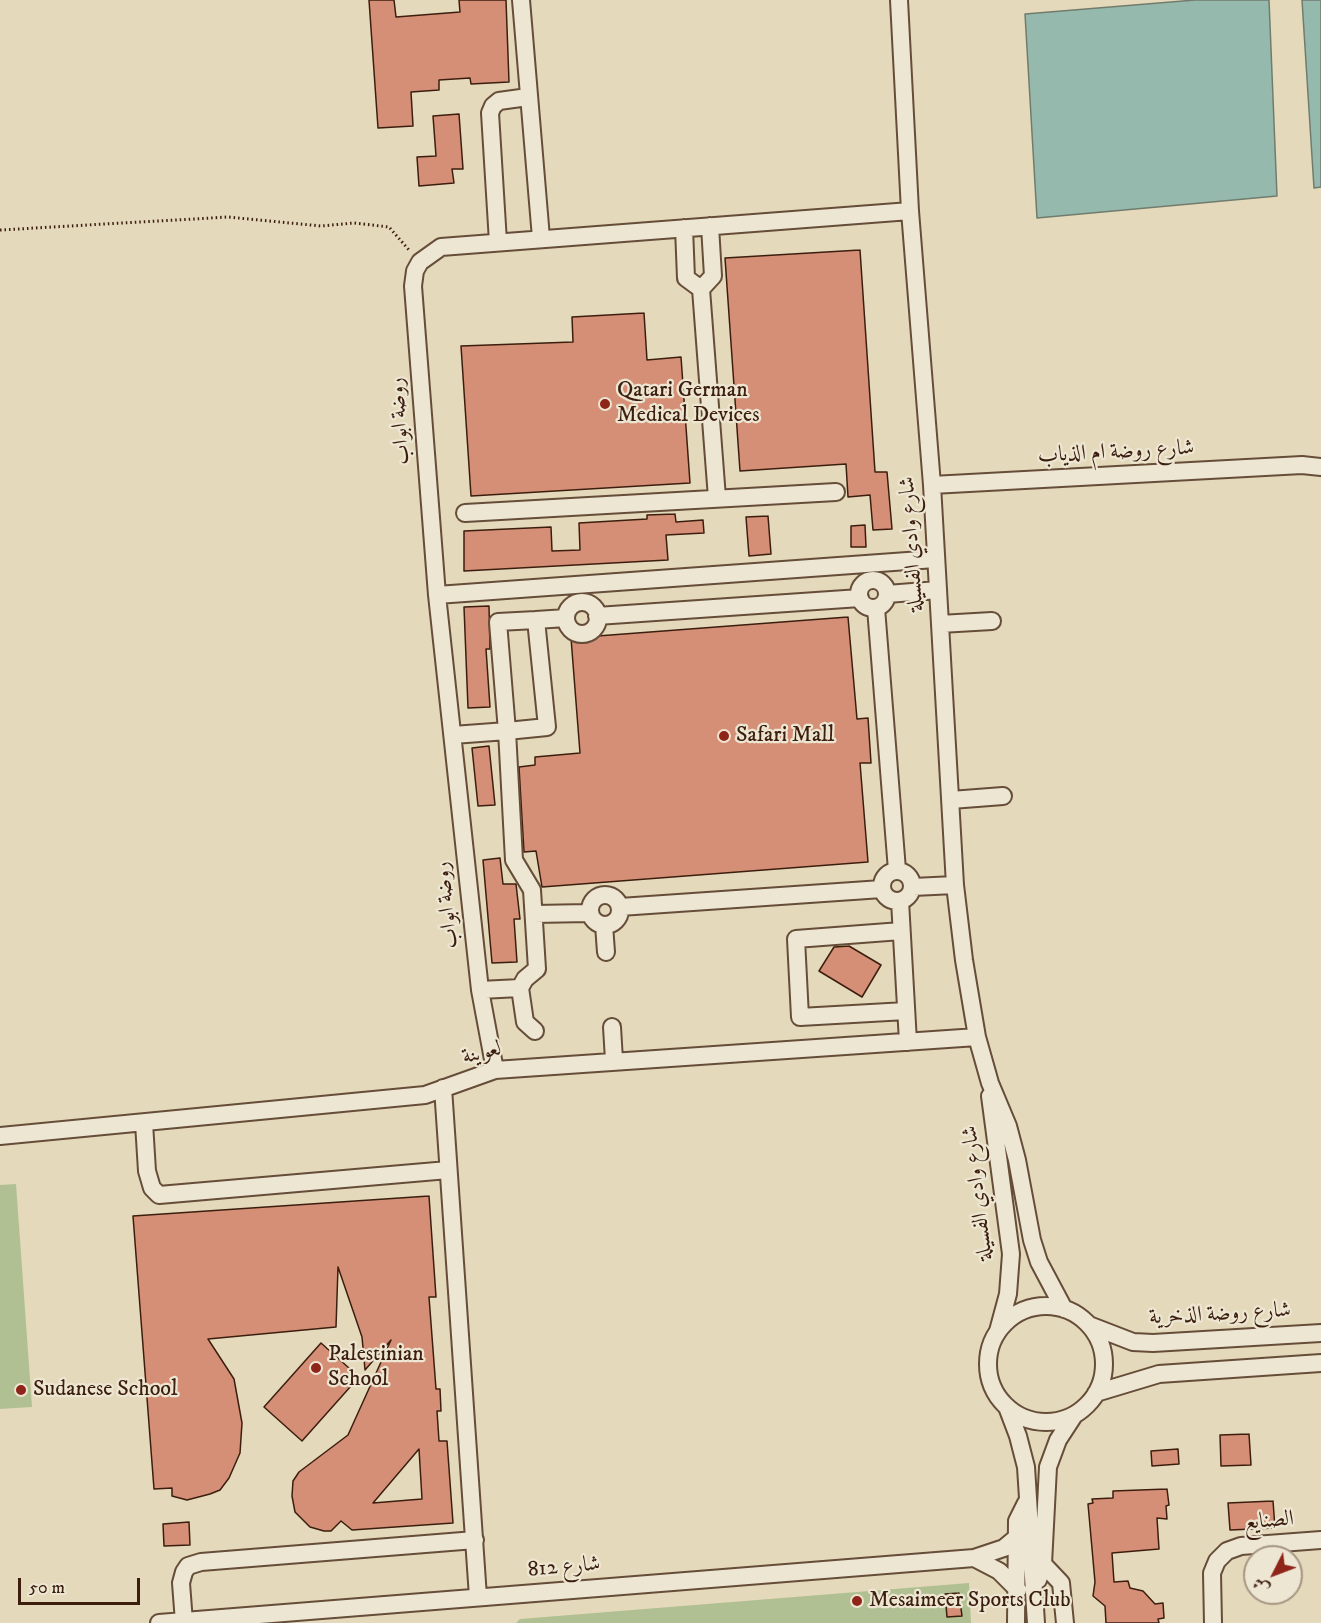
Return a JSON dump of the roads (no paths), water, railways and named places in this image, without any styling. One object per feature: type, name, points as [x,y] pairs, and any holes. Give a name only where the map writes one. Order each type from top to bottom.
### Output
[{"type":"street","points":[[521,0],[541,238]]},
{"type":"street","name":"شارع وادي الفسيلة","points":[[900,0],[910,211],[932,485],[955,885],[977,1037],[990,1083],[1008,1126],[1017,1160],[1032,1240],[1039,1262],[1064,1309]]},
{"type":"street","points":[[528,97],[499,101],[493,105],[490,113],[498,242],[910,211]]},
{"type":"street","points":[[710,226],[712,276],[701,288],[717,498]]},
{"type":"street","points":[[684,228],[686,278],[701,288]]},
{"type":"street","name":"روضة ابواب","points":[[495,1070],[480,990],[437,595],[413,286],[415,271],[420,262],[441,247],[498,242]]},
{"type":"street","name":"شارع روضة ام الذياب","points":[[1302,465],[1321,458]]},
{"type":"street","name":"شارع روضة ام الذياب","points":[[932,485],[1302,465],[1321,467]]},
{"type":"street","points":[[465,513],[836,492]]},
{"type":"street","points":[[437,595],[935,559]]},
{"type":"street","points":[[872,563],[872,580]]},
{"type":"street","points":[[872,580],[884,585],[887,594],[885,602],[876,608],[864,605],[860,598],[862,585],[872,580]]},
{"type":"street","points":[[578,584],[579,602]]},
{"type":"street","points":[[887,594],[938,590]]},
{"type":"street","points":[[597,616],[860,598]]},
{"type":"street","points":[[579,602],[589,604],[597,616],[594,628],[582,633],[570,628],[566,618],[569,608],[579,602]]},
{"type":"street","points":[[876,608],[897,870]]},
{"type":"street","points":[[480,990],[519,988],[537,969],[532,891],[526,875],[514,860],[498,622],[566,618]]},
{"type":"street","points":[[453,735],[547,727],[536,620]]},
{"type":"street","points":[[940,624],[992,621]]},
{"type":"street","points":[[951,801],[1003,796]]},
{"type":"street","points":[[882,889],[890,900],[900,901],[909,896],[913,887],[908,876],[897,870]]},
{"type":"street","points":[[882,889],[886,875],[897,870]]},
{"type":"street","points":[[913,887],[955,885]]},
{"type":"street","points":[[620,906],[882,889]]},
{"type":"street","points":[[601,894],[613,897],[620,906],[618,918],[604,925],[596,923],[589,913],[591,901],[601,894]]},
{"type":"street","points":[[900,901],[908,1042]]},
{"type":"street","points":[[534,914],[589,913]]},
{"type":"street","points":[[604,925],[606,952]]},
{"type":"street","points":[[901,931],[796,939],[800,1017],[906,1011]]},
{"type":"street","points":[[519,988],[525,1022],[535,1031]]},
{"type":"street","points":[[612,1027],[614,1060]]},
{"type":"street","name":"لعوينة","points":[[0,1136],[144,1124],[425,1095],[495,1070],[614,1060],[977,1037]]},
{"type":"street","name":"شارع وادي الفسيلة","points":[[990,1083],[992,1121],[1011,1254],[1008,1294],[998,1332]]},
{"type":"street","points":[[443,1088],[478,1597]]},
{"type":"street","points":[[144,1124],[147,1171],[152,1188],[159,1195],[448,1170]]},
{"type":"street","points":[[1016,1623],[1026,1591],[1043,1564],[1048,1467],[1058,1440],[1073,1417],[1096,1393],[1103,1376],[1104,1358],[1099,1341],[1089,1325],[1064,1309],[1045,1306],[1027,1310],[1010,1318],[998,1332],[991,1347],[990,1379],[997,1394],[1007,1407],[1023,1451],[1028,1499],[1026,1591]]},
{"type":"street","name":"شارع روضة الذخرية","points":[[1089,1325],[1132,1342],[1153,1343],[1321,1333]]},
{"type":"street","points":[[1096,1393],[1159,1374],[1321,1363]]},
{"type":"street","points":[[1007,1407],[1038,1422],[1073,1417]]},
{"type":"street","points":[[1028,1499],[1017,1521],[1016,1538],[1026,1591],[1036,1623]]},
{"type":"street","name":"شارع 812","points":[[159,1623],[974,1558],[1004,1548],[1016,1538]]},
{"type":"street","points":[[184,1622],[181,1583],[184,1572],[188,1566],[201,1562],[475,1540]]},
{"type":"street","name":"الصنايع","points":[[1213,1623],[1212,1573],[1217,1561],[1227,1551],[1241,1546],[1321,1540]]},
{"type":"street","points":[[974,1558],[999,1571],[1026,1591]]},
{"type":"street","points":[[1043,1564],[1062,1583],[1065,1623]]},
{"type":"water","points":[[1195,0],[1269,0],[1277,196],[1037,218],[1025,14]]},
{"type":"water","points":[[1302,0],[1321,0],[1321,187],[1314,188]]},
{"type":"place","name":"Qatari German Medical Devices","points":[[605,404]]},
{"type":"place","name":"Safari Mall","points":[[724,736]]},
{"type":"place","name":"Palestinian School","points":[[316,1368]]},
{"type":"place","name":"Sudanese School","points":[[21,1390]]},
{"type":"place","name":"Mesaimeer Sports Club","points":[[857,1601]]}]
